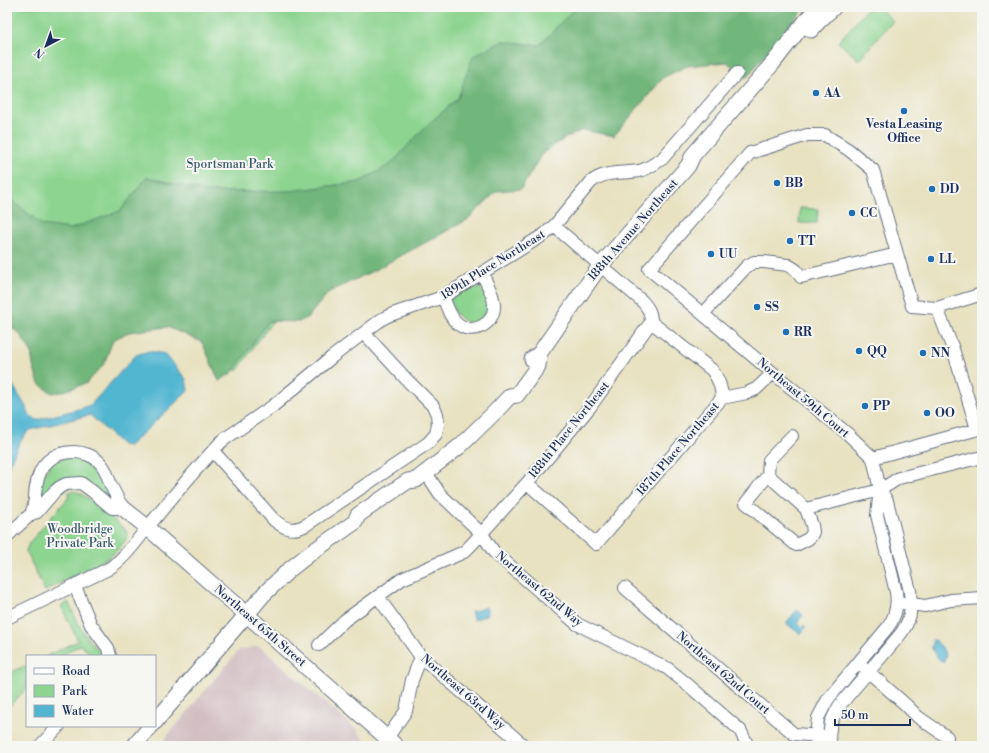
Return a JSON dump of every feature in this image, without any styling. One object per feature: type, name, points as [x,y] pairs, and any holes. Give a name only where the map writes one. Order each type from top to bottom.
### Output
[{"type":"street","name":"188th Avenue Northeast","points":[[156,721],[246,614],[289,570],[355,522],[358,514],[408,481],[421,477],[466,441],[496,412],[510,396],[509,390],[530,361],[539,354],[600,266],[688,166],[693,155],[773,63],[818,7]]},
{"type":"street","name":"188th Avenue Northeast","points":[[688,166],[701,161],[814,27],[834,7]]},
{"type":"street","name":"189th Place Northeast","points":[[7,618],[75,586],[108,569],[122,559],[147,527],[226,438],[273,406],[332,357],[382,319],[443,297],[540,237],[554,226],[591,182],[597,177],[615,173],[640,171],[662,159],[737,73]]},
{"type":"street","name":"Northeast 59th Court","points":[[873,458],[849,435],[649,269],[750,153],[808,135],[825,135],[849,150],[873,170],[897,254]]},
{"type":"street","points":[[554,226],[642,301],[648,307],[651,314],[651,322],[712,370],[721,386],[722,398]]},
{"type":"street","points":[[703,314],[747,266],[754,262],[788,265],[796,270],[801,277],[897,254],[912,306],[937,308],[982,294]]},
{"type":"street","points":[[443,297],[452,318],[464,328],[479,328],[486,324],[494,311],[494,304],[482,273]]},
{"type":"street","points":[[816,741],[818,718],[828,699],[891,622],[897,603],[896,592],[877,515],[880,490],[873,458],[980,429],[953,349],[937,308]]},
{"type":"street","name":"188th Place Northeast","points":[[319,645],[345,620],[402,579],[464,552],[527,483],[590,407],[651,322]]},
{"type":"street","points":[[213,451],[274,520],[281,526],[290,529],[299,529],[428,443],[436,434],[438,424],[437,414],[433,406],[364,333]]},
{"type":"street","name":"187th Place Northeast","points":[[527,483],[596,544],[722,398],[747,393],[756,389],[773,373]]},
{"type":"street","points":[[768,476],[806,510],[812,526],[811,536],[808,539],[796,545],[746,503],[768,476],[769,460],[792,436]]},
{"type":"street","points":[[7,536],[31,514],[36,512],[54,492],[66,484],[81,483],[112,508],[122,508],[107,473],[97,459],[86,454],[70,452],[55,455],[49,459],[40,470],[35,488],[35,500],[31,514]]},
{"type":"street","points":[[806,510],[880,490],[899,478],[982,457]]},
{"type":"street","name":"Northeast 62nd Way","points":[[421,477],[482,534],[494,552],[577,624],[667,668],[740,730],[748,746]]},
{"type":"street","points":[[830,741],[831,722],[839,706],[904,630],[909,621],[911,604],[910,591],[887,501],[880,490]]},
{"type":"street","name":"Northeast 65th Street","points":[[122,508],[147,527],[392,742]]},
{"type":"street","points":[[75,586],[91,626],[108,648],[110,655]]},
{"type":"street","name":"Northeast 62nd Court","points":[[625,588],[794,734],[816,741],[830,741]]},
{"type":"street","name":"Northeast 63rd Way","points":[[378,597],[421,657],[524,746]]},
{"type":"street","points":[[897,603],[925,606],[951,600],[982,598]]},
{"type":"street","points":[[392,742],[406,711],[412,680],[421,657]]},
{"type":"street","points":[[858,663],[918,717],[946,737]]},
{"type":"street","points":[[40,746],[58,727]]},
{"type":"street","points":[[134,746],[150,727]]},
{"type":"shaded area","points":[[259,646],[357,730],[370,746],[159,746],[239,650]]},
{"type":"green space","name":"Sportsman Park","points":[[7,7],[804,7],[721,54],[683,60],[496,184],[271,323],[237,371],[146,297],[7,319]]},
{"type":"green space","points":[[579,7],[806,7],[746,78],[727,62],[687,66],[664,77],[614,136],[583,130],[546,147],[521,189],[497,191],[467,220],[373,271],[329,292],[308,317],[299,322],[269,321],[232,373],[219,381],[202,342],[167,327],[129,332],[113,340],[104,364],[87,383],[61,392],[52,393],[39,384],[33,366],[31,351],[19,333],[7,324],[7,196],[42,225],[70,229],[120,211],[147,177],[206,192],[290,191],[359,182],[391,164],[426,126],[458,98],[473,56],[503,41],[540,45],[569,14]]},
{"type":"green space","points":[[869,7],[878,7],[893,21],[859,60],[838,42]]},
{"type":"green space","points":[[800,208],[818,209],[817,223],[799,223]]},
{"type":"green space","points":[[475,284],[481,289],[485,296],[488,303],[488,310],[481,320],[470,323],[464,321],[457,314],[450,299]]},
{"type":"green space","points":[[73,455],[96,463],[118,504],[81,481],[41,503],[40,482],[52,462]]},
{"type":"green space","name":"Woodbridge Private Park","points":[[74,491],[85,496],[99,507],[127,531],[128,535],[119,548],[106,559],[45,591],[26,551],[29,543],[68,498],[69,492]]},
{"type":"green space","points":[[68,602],[83,632],[102,655],[92,655],[80,645],[62,655],[48,655],[78,641],[61,606]]},
{"type":"green space","points":[[26,665],[26,689],[7,709],[7,674]]},
{"type":"water","points":[[149,351],[165,354],[186,379],[188,391],[129,446],[122,445],[90,415],[30,430],[20,443],[7,469],[7,364],[11,382],[30,416],[37,420],[90,405],[136,355]]},
{"type":"water","points":[[486,607],[488,614],[474,620],[471,612]]},
{"type":"water","points":[[797,610],[803,615],[797,623],[802,627],[804,625],[806,627],[800,634],[786,623]]},
{"type":"water","points":[[934,639],[942,647],[946,656],[943,663],[935,655],[931,646]]},
{"type":"place","name":"AA","points":[[816,93]]},
{"type":"place","name":"Vesta Leasing Office","points":[[904,111]]},
{"type":"place","name":"BB","points":[[777,183]]},
{"type":"place","name":"DD","points":[[932,189]]},
{"type":"place","name":"CC","points":[[852,213]]},
{"type":"place","name":"TT","points":[[790,241]]},
{"type":"place","name":"UU","points":[[711,254]]},
{"type":"place","name":"LL","points":[[931,259]]},
{"type":"place","name":"SS","points":[[757,307]]},
{"type":"place","name":"RR","points":[[786,332]]},
{"type":"place","name":"QQ","points":[[859,351]]},
{"type":"place","name":"NN","points":[[923,353]]},
{"type":"place","name":"PP","points":[[865,406]]},
{"type":"place","name":"OO","points":[[927,413]]}]
